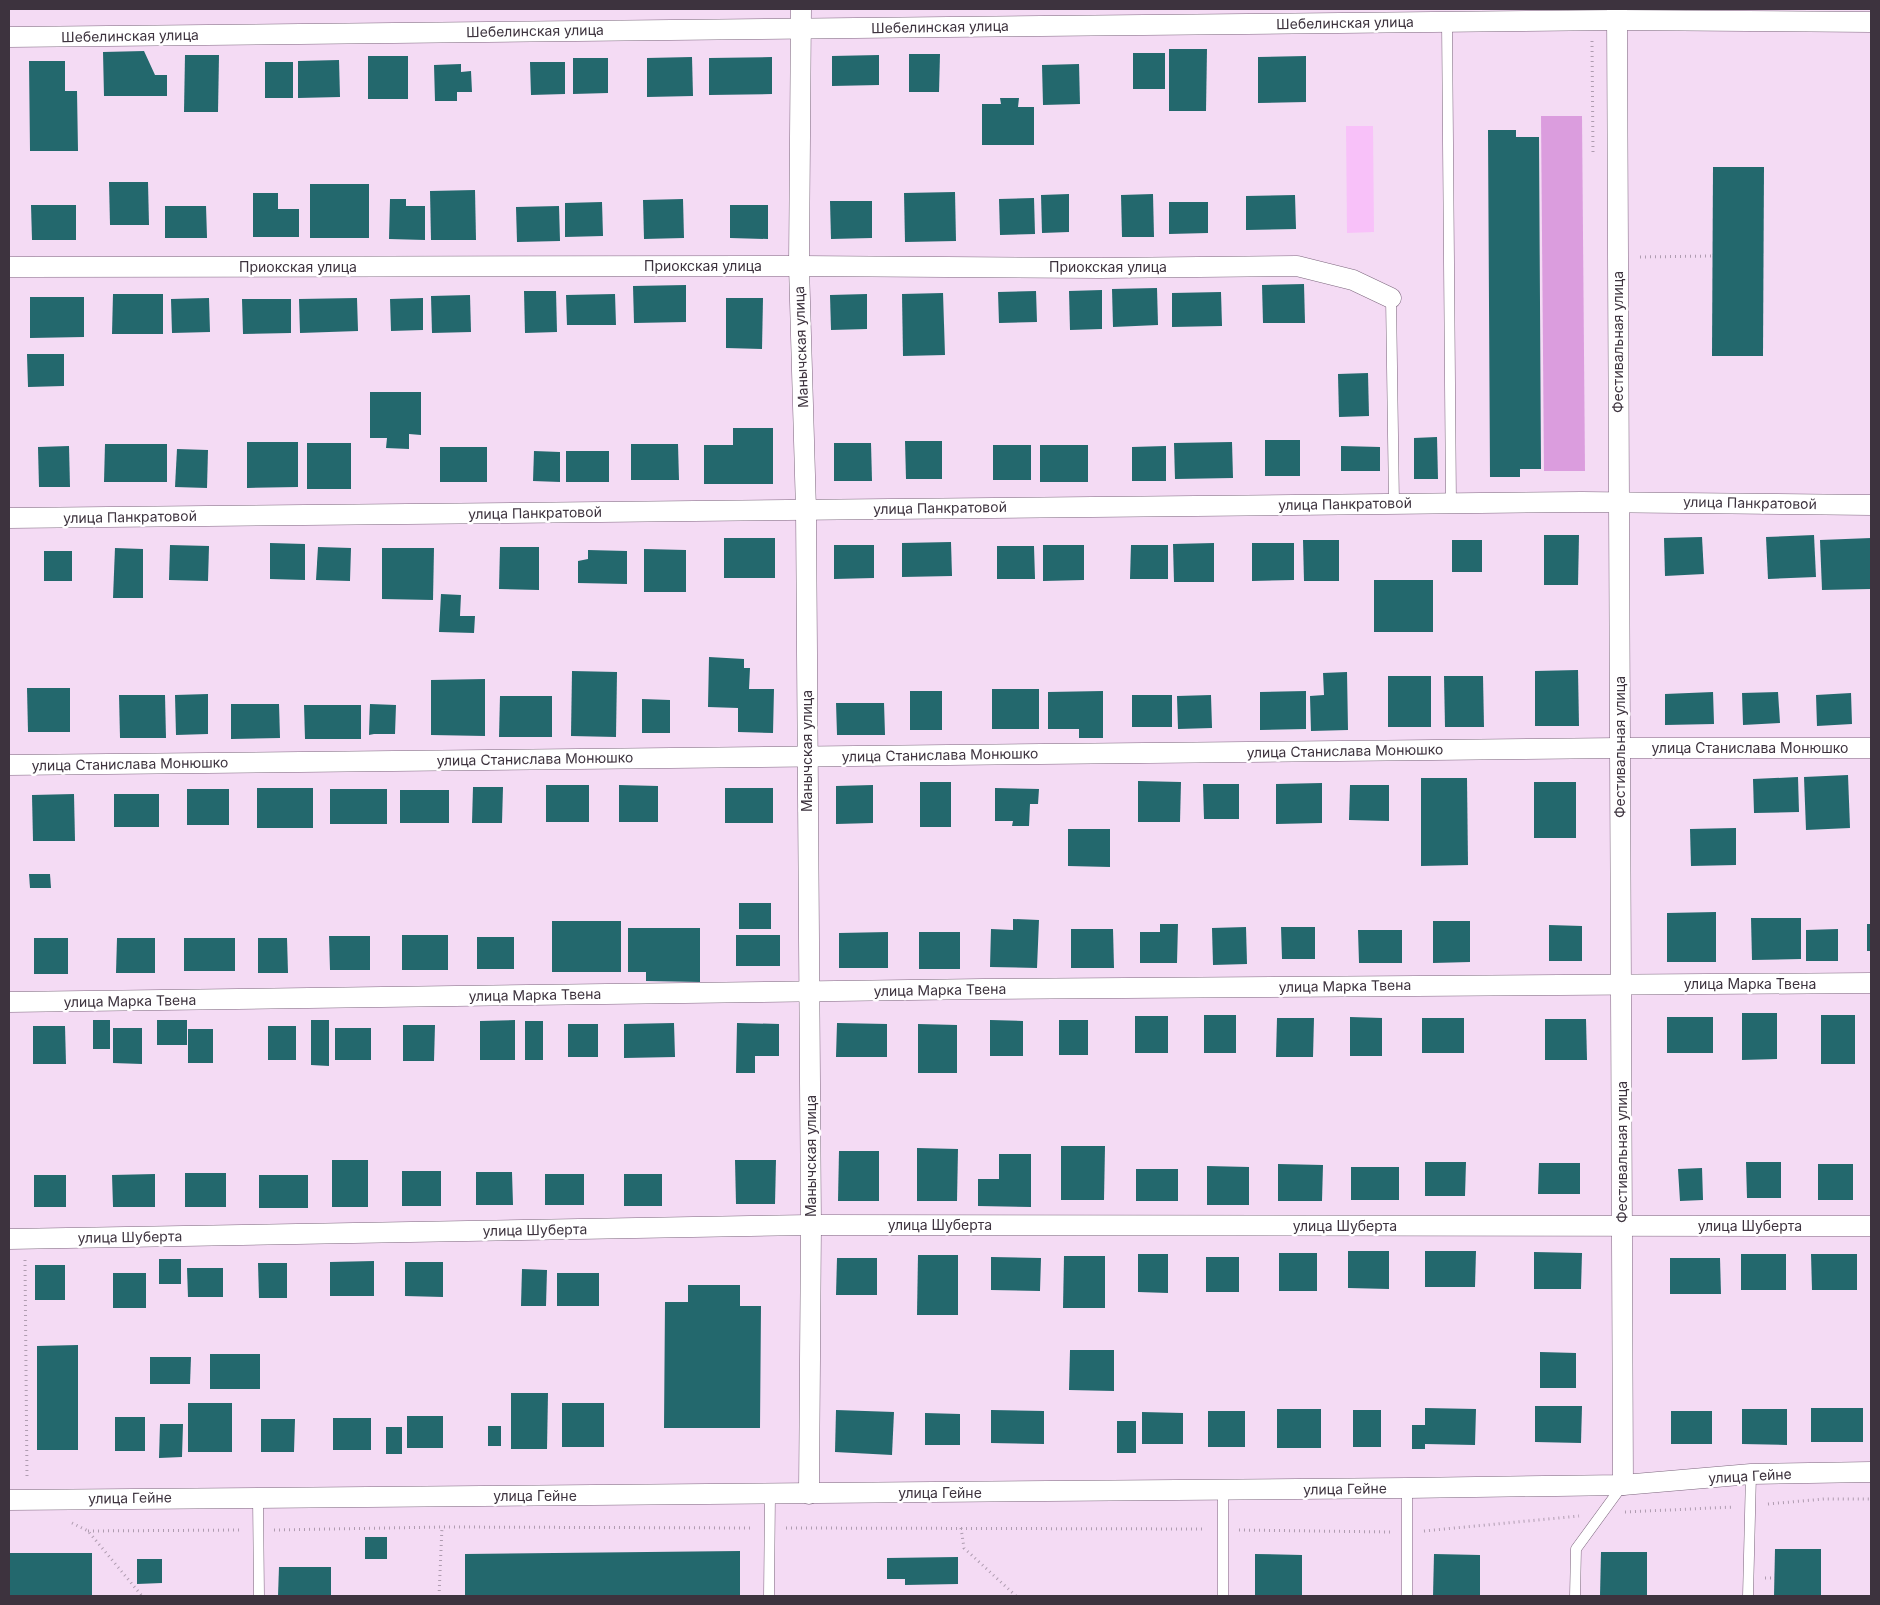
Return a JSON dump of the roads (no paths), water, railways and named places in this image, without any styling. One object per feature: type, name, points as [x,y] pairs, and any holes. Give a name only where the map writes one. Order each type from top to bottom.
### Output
[{"type":"street","name":"Манычская улица","points":[[801,9],[799,266],[806,510],[810,991],[809,1494]]},
{"type":"street","name":"Шебелинская улица","points":[[9,37],[1447,22],[1617,15],[1871,22]]},
{"type":"street","name":"Фестивальная улица","points":[[1617,15],[1623,1485]]},
{"type":"street","name":"Приокская улица","points":[[9,267],[799,266],[1101,268],[1297,266],[1353,280],[1391,298]]},
{"type":"street","name":"улица Панкратовой","points":[[9,518],[1619,501],[1871,505]]},
{"type":"street","name":"улица Станислава Монюшко","points":[[9,765],[1620,748],[1871,748]]},
{"type":"street","name":"улица Марка Твена","points":[[9,1002],[810,991],[1621,984],[1871,984]]},
{"type":"street","name":"улица Шуберта","points":[[17,1239],[811,1225],[1871,1226]]},
{"type":"street","name":"улица Гейне","points":[[18,1499],[1224,1491],[1623,1485],[1751,1474],[1871,1472]]},
{"type":"lane","points":[[1447,22],[1451,503]]},
{"type":"lane","points":[[1391,298],[1394,504]]},
{"type":"lane","points":[[1748,1596],[1751,1474]]},
{"type":"lane","points":[[1575,1596],[1576,1549],[1623,1485]]},
{"type":"lane","points":[[1407,1488],[1407,1596]]},
{"type":"lane","points":[[1222,1596],[1224,1491]]},
{"type":"lane","points":[[769,1596],[770,1494]]},
{"type":"lane","points":[[258,1497],[259,1596]]}]
